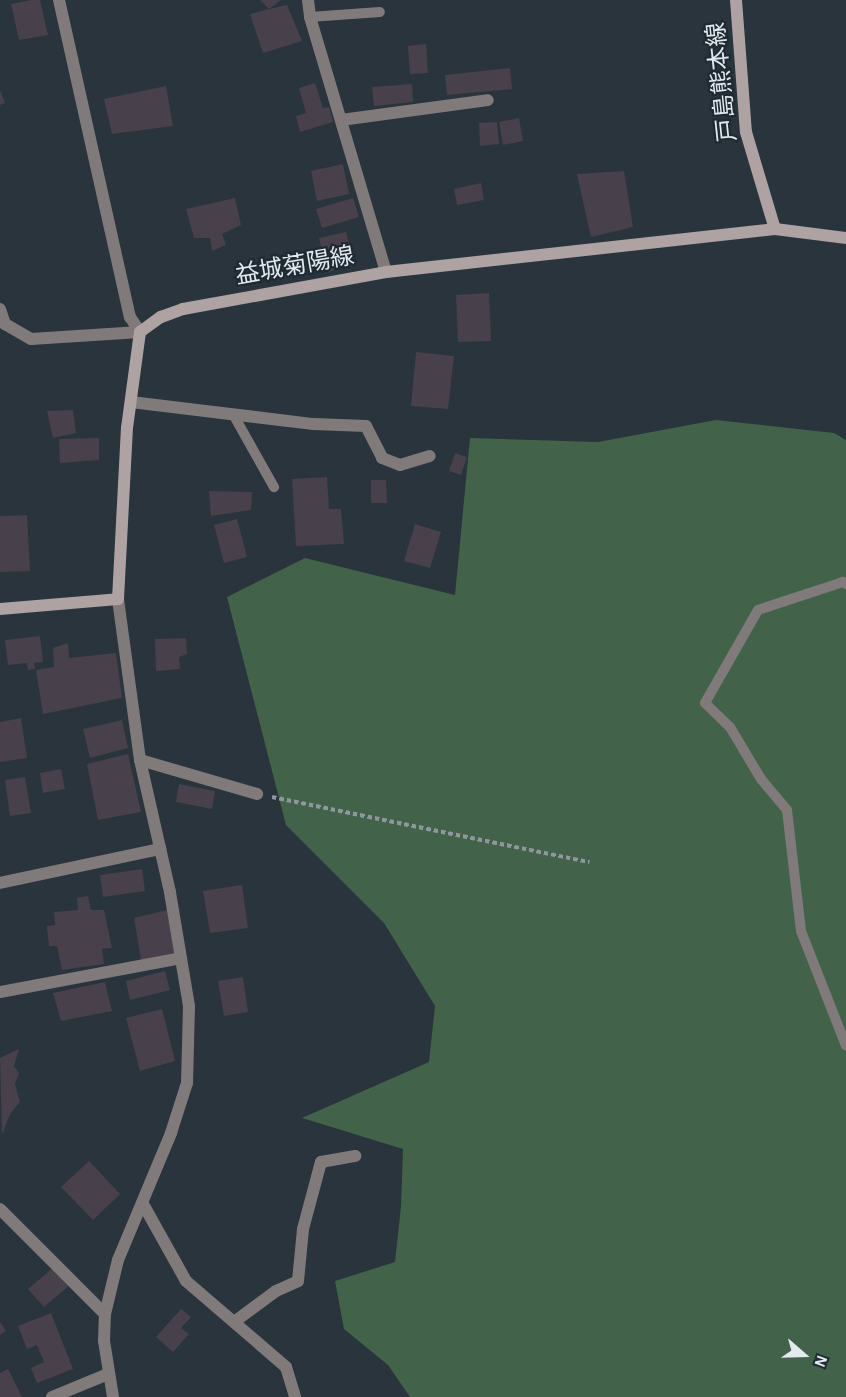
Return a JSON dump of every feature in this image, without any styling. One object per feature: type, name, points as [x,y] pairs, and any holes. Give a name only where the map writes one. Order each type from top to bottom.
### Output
[{"type":"main road","name":"戸島熊本線","points":[[736,0],[746,132],[775,229]]},
{"type":"main road","name":"益城菊陽線","points":[[141,332],[161,317],[183,309],[386,272],[775,229],[846,238]]},
{"type":"main road","points":[[0,609],[117,599],[127,428],[141,332]]},
{"type":"street","points":[[59,0],[130,317],[141,332]]},
{"type":"street","points":[[308,0],[310,17],[386,272]]},
{"type":"street","points":[[341,120],[488,100]]},
{"type":"street","points":[[0,309],[5,324],[31,339],[141,332]]},
{"type":"street","points":[[131,402],[314,424],[366,426],[382,458],[400,465],[430,456]]},
{"type":"street","points":[[113,1397],[104,1341],[105,1314],[118,1260],[171,1133],[187,1083],[189,1006],[160,849],[140,760],[117,599]]},
{"type":"street","points":[[140,760],[257,794]]},
{"type":"street","points":[[0,883],[160,849]]},
{"type":"street","points":[[0,992],[181,958]]},
{"type":"street","points":[[234,1322],[276,1291],[298,1281],[303,1229],[321,1162],[355,1156]]},
{"type":"street","points":[[142,1204],[186,1281],[285,1367],[295,1397]]},
{"type":"street","points":[[0,1209],[105,1314]]},
{"type":"street","points":[[52,1397],[108,1374]]},
{"type":"lane","points":[[310,17],[380,12]]},
{"type":"lane","points":[[233,414],[274,487]]},
{"type":"lane","points":[[846,584],[843,582],[758,610],[705,703],[730,727],[761,779],[787,810],[801,931],[846,1046]]},
{"type":"path","points":[[257,794],[589,862]]},
{"type":"green space","points":[[716,420],[834,433],[846,440],[846,1397],[410,1397],[388,1365],[344,1329],[335,1281],[395,1262],[401,1206],[403,1149],[302,1118],[429,1062],[435,1006],[384,923],[286,825],[227,597],[305,558],[455,595],[470,438],[598,442]]},
{"type":"building","points":[[40,0],[48,35],[19,40],[11,4]]},
{"type":"building","points":[[260,0],[281,0],[269,9]]},
{"type":"building","points":[[287,5],[302,41],[263,53],[250,14]]},
{"type":"building","points":[[426,44],[428,73],[410,74],[408,46]]},
{"type":"building","points":[[510,68],[512,89],[447,95],[445,75]]},
{"type":"building","points":[[315,83],[323,108],[329,107],[333,122],[300,132],[296,116],[306,113],[299,88]]},
{"type":"building","points":[[412,84],[413,102],[374,106],[372,87]]},
{"type":"building","points":[[166,86],[173,126],[112,134],[104,99]]},
{"type":"building","points":[[0,90],[5,103],[0,105]]},
{"type":"building","points":[[519,118],[523,141],[503,145],[499,122]]},
{"type":"building","points":[[497,122],[499,144],[480,146],[479,123]]},
{"type":"building","points":[[343,164],[349,194],[317,201],[311,171]]},
{"type":"building","points":[[624,171],[633,227],[591,237],[577,174]]},
{"type":"building","points":[[481,183],[484,200],[457,205],[454,189]]},
{"type":"building","points":[[235,198],[241,225],[222,234],[226,245],[212,251],[210,238],[194,238],[186,209]]},
{"type":"building","points":[[353,198],[359,217],[322,228],[316,209]]},
{"type":"building","points":[[346,232],[355,265],[328,272],[319,238]]},
{"type":"building","points":[[489,293],[491,341],[458,342],[456,295]]},
{"type":"building","points":[[416,352],[454,356],[448,409],[411,406]]},
{"type":"building","points":[[73,410],[76,433],[53,438],[47,411]]},
{"type":"building","points":[[99,438],[99,460],[60,463],[59,439]]},
{"type":"building","points":[[455,453],[467,457],[461,475],[449,471]]},
{"type":"building","points":[[327,477],[329,509],[341,509],[344,544],[296,546],[292,479]]},
{"type":"building","points":[[371,480],[386,480],[387,503],[371,503]]},
{"type":"building","points":[[209,491],[252,492],[251,510],[211,516]]},
{"type":"building","points":[[27,515],[30,571],[0,572],[0,516]]},
{"type":"building","points":[[237,519],[247,557],[224,563],[214,525]]},
{"type":"building","points":[[415,524],[441,532],[430,568],[404,561]]},
{"type":"building","points":[[40,636],[43,662],[34,663],[35,669],[28,670],[27,663],[8,665],[5,640]]},
{"type":"building","points":[[186,638],[187,654],[179,657],[180,669],[156,671],[155,639]]},
{"type":"building","points":[[68,643],[69,658],[116,653],[122,698],[43,714],[36,670],[54,667],[53,648]]},
{"type":"building","points":[[21,718],[27,758],[0,762],[0,722]]},
{"type":"building","points":[[122,720],[128,748],[90,758],[83,729]]},
{"type":"building","points":[[128,754],[141,812],[98,820],[87,764]]},
{"type":"building","points":[[61,769],[65,789],[43,793],[40,773]]},
{"type":"building","points":[[25,777],[31,813],[10,816],[5,780]]},
{"type":"building","points":[[179,784],[215,791],[212,809],[176,802]]},
{"type":"building","points":[[142,869],[145,891],[103,897],[100,875]]},
{"type":"building","points":[[242,885],[248,928],[210,933],[203,891]]},
{"type":"building","points":[[88,896],[91,910],[104,910],[112,948],[102,949],[104,964],[62,970],[57,946],[49,946],[47,926],[55,925],[54,912],[78,910],[77,898]]},
{"type":"building","points":[[167,910],[175,954],[141,960],[134,918]]},
{"type":"building","points":[[165,971],[170,990],[130,1000],[126,981]]},
{"type":"building","points":[[243,977],[248,1012],[224,1016],[218,981]]},
{"type":"building","points":[[105,982],[112,1011],[61,1021],[53,993]]},
{"type":"building","points":[[162,1009],[175,1061],[140,1071],[126,1018]]},
{"type":"building","points":[[19,1049],[14,1066],[19,1073],[15,1084],[20,1102],[10,1114],[2,1135],[0,1058]]},
{"type":"building","points":[[89,1161],[120,1194],[93,1220],[61,1187]]},
{"type":"building","points":[[55,1266],[71,1284],[44,1307],[28,1289]]},
{"type":"building","points":[[181,1309],[191,1317],[181,1328],[189,1334],[173,1352],[156,1337]]},
{"type":"building","points":[[51,1313],[73,1369],[37,1383],[31,1368],[44,1362],[37,1345],[27,1349],[18,1326]]},
{"type":"building","points":[[0,1322],[6,1331],[0,1335]]},
{"type":"building","points":[[8,1369],[22,1397],[0,1397],[0,1373]]}]
